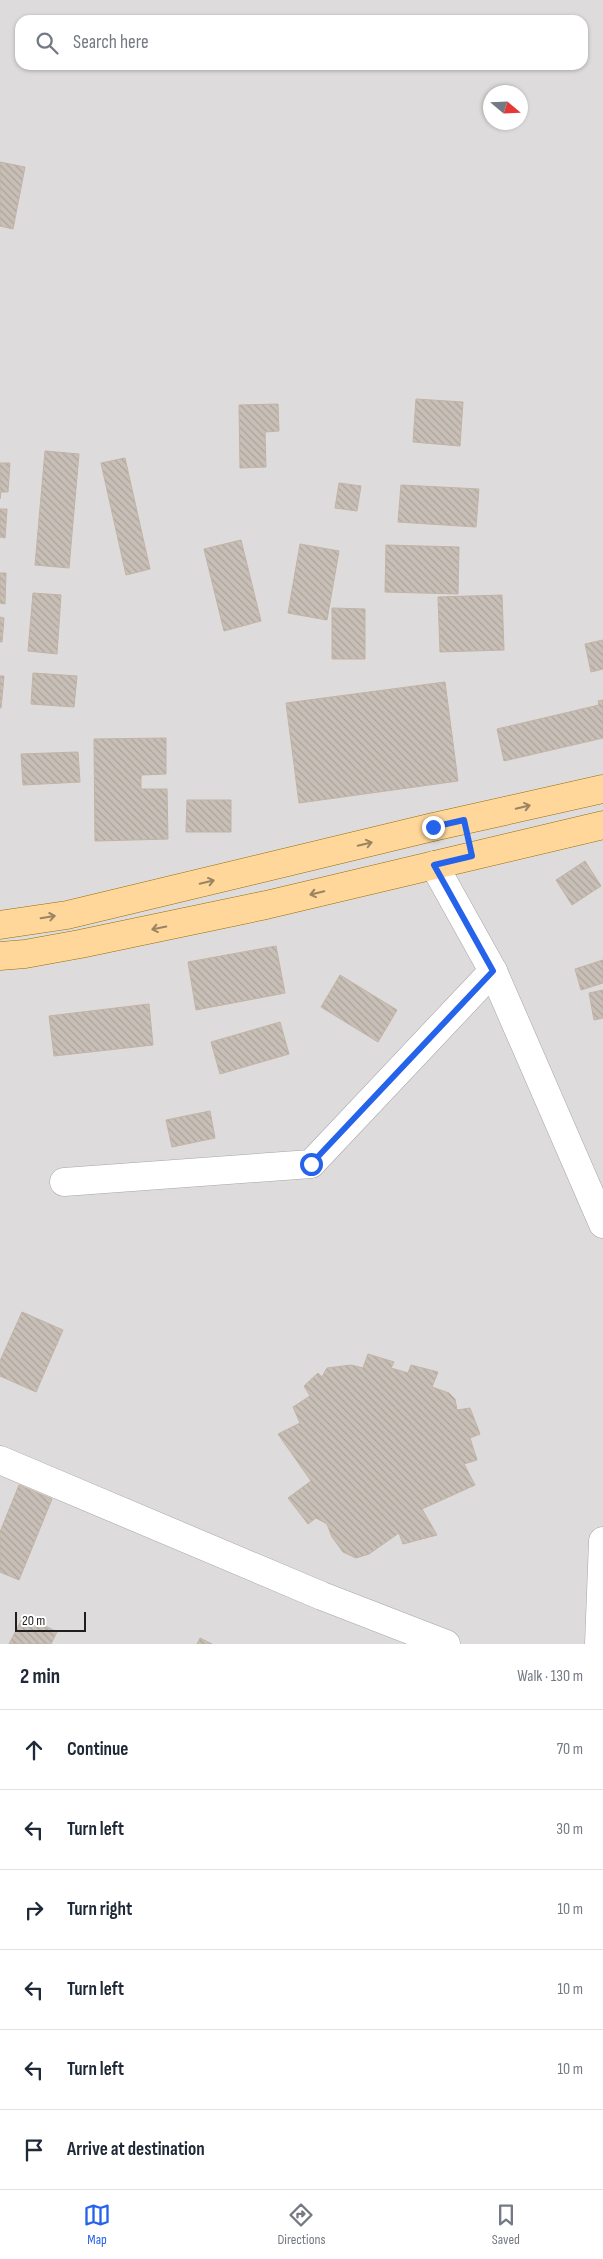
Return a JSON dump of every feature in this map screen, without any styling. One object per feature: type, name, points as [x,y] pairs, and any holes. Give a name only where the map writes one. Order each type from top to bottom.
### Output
[{"type":"main road","points":[[0,925],[67,915],[464,820],[603,789]]},
{"type":"main road","points":[[464,820],[472,856]]},
{"type":"main road","points":[[0,956],[71,946],[238,911],[603,824]]},
{"type":"street","points":[[434,865],[493,971],[603,1224]]},
{"type":"street","points":[[64,1182],[311,1164],[493,971]]},
{"type":"street","points":[[0,1460],[322,1596],[446,1644]]},
{"type":"street","points":[[599,1644],[603,1541]]},
{"type":"shaded area","points":[[0,0],[603,0],[603,1644],[0,1644]]},
{"type":"building","points":[[0,162],[25,167],[13,229],[0,226]]},
{"type":"building","points":[[416,399],[463,402],[460,446],[413,442]]},
{"type":"building","points":[[278,404],[279,431],[265,432],[266,467],[240,468],[239,405]]},
{"type":"building","points":[[45,451],[79,454],[69,568],[35,565]]},
{"type":"building","points":[[125,458],[150,569],[126,575],[101,463]]},
{"type":"building","points":[[0,463],[10,463],[8,492],[1,492],[0,499]]},
{"type":"building","points":[[339,483],[361,486],[357,511],[335,508]]},
{"type":"building","points":[[401,485],[479,489],[476,527],[398,522]]},
{"type":"building","points":[[0,509],[7,509],[5,538],[0,537]]},
{"type":"building","points":[[241,540],[261,621],[224,631],[204,549]]},
{"type":"building","points":[[300,544],[339,551],[327,620],[288,613]]},
{"type":"building","points":[[386,545],[459,547],[458,594],[385,592]]},
{"type":"building","points":[[0,573],[6,573],[5,604],[0,603]]},
{"type":"building","points":[[33,593],[61,595],[57,654],[28,651]]},
{"type":"building","points":[[502,595],[504,650],[440,652],[438,597]]},
{"type":"building","points":[[332,608],[365,609],[365,659],[332,659]]},
{"type":"building","points":[[0,617],[4,618],[2,642],[0,642]]},
{"type":"building","points":[[603,640],[603,669],[591,672],[585,644]]},
{"type":"building","points":[[33,673],[77,676],[74,707],[31,704]]},
{"type":"building","points":[[0,676],[4,676],[1,708],[0,708]]},
{"type":"building","points":[[445,682],[458,781],[299,803],[286,703]]},
{"type":"building","points":[[603,700],[603,738],[504,761],[497,729],[599,705],[598,701]]},
{"type":"building","points":[[166,738],[166,774],[141,775],[141,789],[167,789],[168,839],[95,841],[94,739]]},
{"type":"building","points":[[78,752],[80,782],[23,785],[21,754]]},
{"type":"building","points":[[187,800],[231,800],[231,832],[186,832]]},
{"type":"building","points":[[585,861],[601,886],[572,905],[556,880]]},
{"type":"building","points":[[276,946],[285,993],[196,1010],[188,962]]},
{"type":"building","points":[[603,960],[603,983],[581,990],[575,969]]},
{"type":"building","points":[[340,975],[397,1010],[378,1042],[321,1007]]},
{"type":"building","points":[[603,990],[603,1018],[594,1020],[589,993]]},
{"type":"building","points":[[149,1004],[153,1045],[54,1056],[49,1016]]},
{"type":"building","points":[[280,1022],[289,1054],[220,1074],[211,1042]]},
{"type":"building","points":[[210,1111],[215,1138],[172,1147],[166,1120]]},
{"type":"building","points":[[22,1312],[63,1330],[36,1392],[0,1376],[0,1361]]},
{"type":"building","points":[[368,1354],[394,1362],[391,1368],[408,1373],[411,1365],[438,1372],[432,1387],[449,1393],[455,1399],[457,1410],[470,1408],[480,1434],[470,1438],[477,1460],[464,1464],[475,1485],[422,1509],[437,1535],[403,1544],[399,1533],[369,1554],[356,1558],[343,1552],[332,1537],[327,1524],[316,1518],[308,1524],[288,1498],[311,1481],[278,1434],[300,1423],[293,1407],[310,1396],[304,1386],[318,1373],[322,1377],[327,1368],[351,1365],[363,1368]]},
{"type":"building","points":[[19,1485],[52,1499],[19,1580],[0,1572],[0,1532]]},
{"type":"building","points":[[24,1615],[57,1632],[51,1644],[9,1644]]},
{"type":"building","points":[[200,1638],[212,1644],[197,1644]]},
{"type":"route","points":[[311,1164],[493,971],[434,865],[472,856],[464,820],[433,827]]}]
